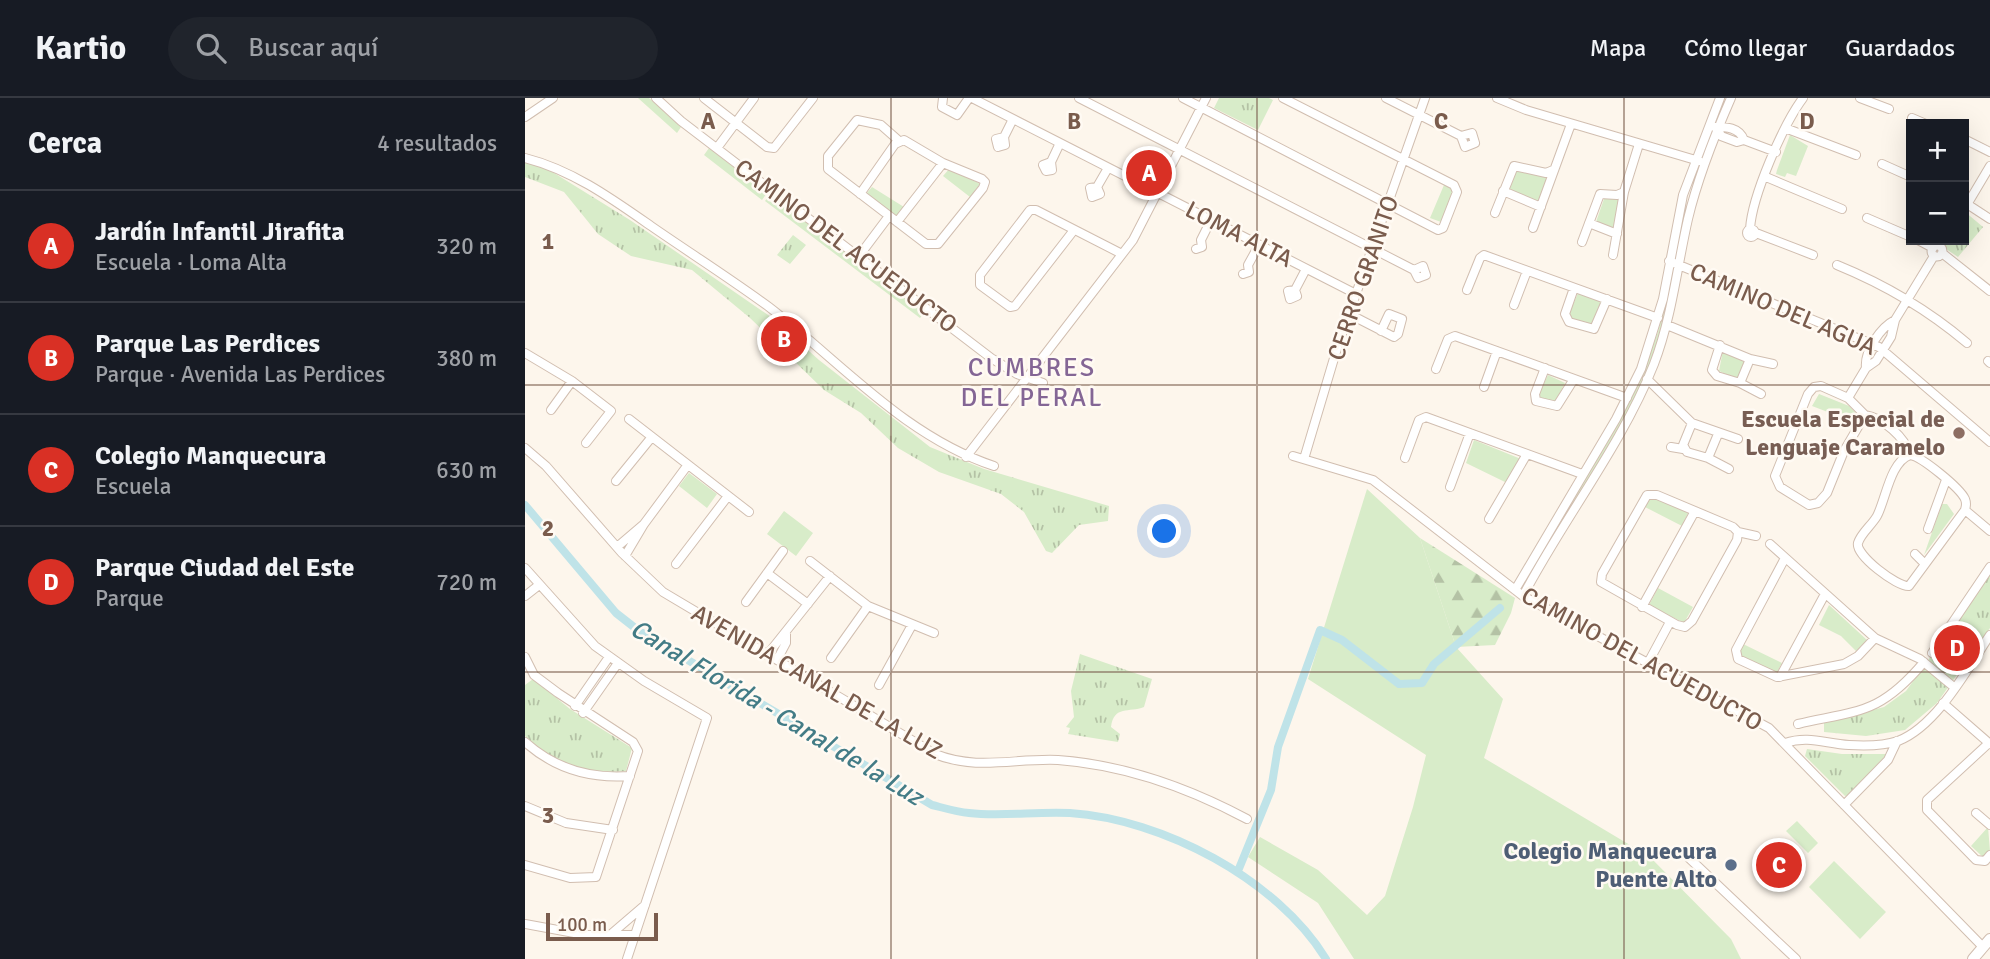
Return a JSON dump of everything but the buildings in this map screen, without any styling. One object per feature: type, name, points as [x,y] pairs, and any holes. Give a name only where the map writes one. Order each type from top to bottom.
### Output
[{"type":"street","points":[[525,117],[553,98]]},
{"type":"street","name":"CAMINO DEL ACUEDUCTO","points":[[656,98],[991,358],[1027,378],[1043,383]]},
{"type":"street","points":[[704,98],[767,146],[774,148],[813,98]]},
{"type":"street","points":[[717,148],[754,98]]},
{"type":"street","points":[[943,98],[942,107],[957,115],[970,98]]},
{"type":"street","name":"LOMA ALTA","points":[[970,98],[1356,294]]},
{"type":"street","points":[[1079,98],[1414,270]]},
{"type":"street","points":[[1183,98],[1439,230],[1443,228],[1456,186],[1283,98]]},
{"type":"street","points":[[966,457],[1136,234],[1206,98]]},
{"type":"street","points":[[1386,98],[1461,136]]},
{"type":"street","name":"CERRO GRANITO","points":[[1304,459],[1349,314],[1425,98]]},
{"type":"street","points":[[1514,590],[1627,398],[1658,318],[1683,195],[1720,98]]},
{"type":"street","points":[[1523,596],[1563,523],[1623,428],[1647,379],[1667,325],[1689,215],[1705,163],[1731,98]]},
{"type":"street","points":[[1803,98],[1785,128],[1766,177],[1753,231],[1813,255]]},
{"type":"street","points":[[1860,98],[1889,109]]},
{"type":"street","points":[[1503,99],[1571,124],[1705,163]]},
{"type":"street","points":[[1004,137],[1013,119]]},
{"type":"street","points":[[857,120],[881,125],[898,140],[904,140],[943,163],[985,182],[934,246],[926,244],[828,169],[828,156],[857,120]]},
{"type":"street","points":[[1533,228],[1571,124]]},
{"type":"street","points":[[1709,124],[1718,129],[1723,137],[1737,142],[1744,140],[1776,152]]},
{"type":"street","points":[[1785,128],[1856,155]]},
{"type":"street","points":[[860,194],[898,140]]},
{"type":"street","points":[[1969,142],[1990,152]]},
{"type":"street","points":[[1046,171],[1052,170],[1051,162],[1060,143]]},
{"type":"street","points":[[1613,255],[1624,192],[1639,144]]},
{"type":"street","points":[[525,158],[553,165],[630,211],[769,308],[859,384],[945,447],[994,466]]},
{"type":"street","points":[[859,256],[943,163]]},
{"type":"street","points":[[1882,164],[1906,175]]},
{"type":"street","points":[[1495,213],[1514,166],[1546,173],[1553,170]]},
{"type":"street","points":[[1969,198],[1990,166]]},
{"type":"street","points":[[1097,187],[1108,167]]},
{"type":"street","points":[[1766,177],[1842,209]]},
{"type":"street","points":[[1503,191],[1541,207]]},
{"type":"street","points":[[1582,242],[1600,194],[1617,195],[1624,192]]},
{"type":"street","points":[[1969,204],[1990,219]]},
{"type":"street","points":[[1074,230],[1015,306],[1010,307],[980,285],[980,275],[1030,210],[1036,210],[1122,254]]},
{"type":"street","points":[[1867,218],[1906,235]]},
{"type":"street","points":[[1201,240],[1211,220]]},
{"type":"street","points":[[1589,223],[1617,234]]},
{"type":"street","points":[[1248,265],[1259,245]]},
{"type":"street","points":[[1925,245],[1990,291]]},
{"type":"street","points":[[1866,368],[1874,364],[1884,350],[1893,333],[1895,320],[1936,253]]},
{"type":"street","points":[[1467,290],[1482,256],[1658,318]]},
{"type":"street","name":"CAMINO DEL AGUA","points":[[1669,261],[1874,344],[1990,442]]},
{"type":"street","points":[[1837,265],[1882,284],[1908,299],[1940,320],[1967,343]]},
{"type":"street","points":[[1295,290],[1306,269]]},
{"type":"street","points":[[1514,306],[1527,271]]},
{"type":"street","points":[[1574,288],[1565,317],[1569,322],[1594,329],[1607,299]]},
{"type":"street","points":[[1349,314],[1381,331]]},
{"type":"street","points":[[1848,398],[1866,368],[1866,357],[1886,326],[1895,320]]},
{"type":"street","points":[[1667,325],[1751,359],[1773,364]]},
{"type":"street","points":[[1436,369],[1447,341],[1453,336],[1627,398]]},
{"type":"street","points":[[1720,345],[1713,373],[1761,394]]},
{"type":"street","points":[[1484,387],[1497,351]]},
{"type":"street","points":[[526,356],[572,381],[611,411],[586,443]]},
{"type":"street","points":[[1740,383],[1751,359]]},
{"type":"street","points":[[1545,368],[1535,397],[1543,405],[1557,406],[1574,379]]},
{"type":"street","points":[[1647,379],[1692,423],[1738,439]]},
{"type":"street","points":[[551,410],[572,381]]},
{"type":"street","points":[[1865,415],[1844,451],[1827,493],[1815,505],[1804,503],[1776,482],[1790,439],[1808,394],[1814,387],[1824,387],[1848,398],[1865,415],[1883,423],[1905,443],[1910,455]]},
{"type":"street","points":[[1405,458],[1422,418],[1582,474]]},
{"type":"street","points":[[629,419],[650,438],[749,512]]},
{"type":"street","points":[[1683,449],[1692,423]]},
{"type":"street","points":[[1450,486],[1470,433]]},
{"type":"street","points":[[1708,458],[1718,434]]},
{"type":"street","points":[[616,481],[650,438]]},
{"type":"street","points":[[1671,447],[1708,458],[1729,469]]},
{"type":"street","name":"AVENIDA CANAL DE LA LUZ","points":[[525,448],[546,466],[625,556],[663,592],[944,757],[983,764],[1057,760],[1124,770],[1186,789],[1247,818]]},
{"type":"street","points":[[1489,519],[1527,454]]},
{"type":"street","points":[[1910,455],[1919,457],[1963,496],[1965,510],[1990,531]]},
{"type":"street","points":[[1910,455],[1897,468],[1879,513],[1858,546],[1861,555],[1899,585],[1911,584],[1965,510]]},
{"type":"street","name":"CAMINO DEL ACUEDUCTO","points":[[1293,456],[1364,476],[1382,486],[1523,596],[1762,723],[1986,943]]},
{"type":"street","points":[[625,556],[644,524],[687,466]]},
{"type":"street","points":[[1927,529],[1946,480]]},
{"type":"street","points":[[1738,532],[1737,540],[1691,624],[1682,627],[1670,622],[1604,586],[1600,578],[1643,499],[1653,494],[1738,532],[1756,536]]},
{"type":"street","points":[[675,564],[727,496]]},
{"type":"street","points":[[1643,607],[1695,511]]},
{"type":"street","points":[[617,547],[644,524]]},
{"type":"street","points":[[1770,544],[1875,639],[1924,662],[1955,688]]},
{"type":"street","points":[[746,602],[783,551]]},
{"type":"street","points":[[1915,554],[1925,564]]},
{"type":"street","points":[[1786,558],[1735,653],[1740,660],[1780,677],[1844,664],[1858,656],[1875,639]]},
{"type":"street","points":[[810,561],[868,606],[934,633]]},
{"type":"street","points":[[1932,653],[1990,567]]},
{"type":"street","points":[[525,568],[583,635],[609,657],[707,719],[627,959]]},
{"type":"street","points":[[767,573],[808,604]]},
{"type":"street","points":[[767,655],[830,576]]},
{"type":"street","points":[[525,596],[539,585]]},
{"type":"street","points":[[1780,677],[1825,594]]},
{"type":"street","points":[[831,658],[868,606]]},
{"type":"street","points":[[1648,663],[1670,622]]},
{"type":"street","points":[[879,685],[912,625]]},
{"type":"street","points":[[777,660],[786,643],[786,634]]},
{"type":"street","points":[[1785,743],[1819,739],[1849,745],[1897,741],[1913,731],[1943,703],[1990,635]]},
{"type":"street","points":[[525,657],[534,675],[583,713],[638,748],[595,878],[570,878],[525,865]]},
{"type":"street","points":[[575,706],[609,657]]},
{"type":"street","points":[[1798,724],[1856,714],[1881,703],[1901,687],[1924,662]]},
{"type":"street","points":[[583,713],[618,663]]},
{"type":"street","points":[[525,679],[534,675]]},
{"type":"street","points":[[1943,703],[1989,743],[1927,800],[1927,810],[1976,860],[1985,860],[1990,855]]},
{"type":"street","points":[[1819,739],[1820,720]]},
{"type":"street","points":[[1844,805],[1888,760],[1897,741]]},
{"type":"street","points":[[525,742],[546,759],[570,770],[603,776],[630,776]]},
{"type":"street","points":[[525,806],[566,822],[613,830]]},
{"type":"street","points":[[1976,813],[1990,825]]},
{"type":"street","points":[[1689,858],[1796,959]]},
{"type":"street","points":[[611,935],[646,903]]},
{"type":"street","points":[[526,927],[568,933],[635,935]]},
{"type":"street","points":[[1973,959],[1986,943]]},
{"type":"green space","points":[[638,98],[649,98],[681,127],[677,133]]},
{"type":"green space","points":[[1219,98],[1273,100],[1258,130],[1214,108]]},
{"type":"green space","points":[[1790,135],[1808,146],[1796,176],[1787,173],[1785,177],[1776,174]]},
{"type":"green space","points":[[709,148],[767,193],[762,200],[704,155]]},
{"type":"green space","points":[[525,162],[546,168],[630,220],[771,317],[819,360],[930,447],[984,469],[1109,506],[1108,521],[1079,525],[1052,553],[1046,551],[1024,512],[1001,494],[939,472],[898,448],[861,413],[824,390],[750,318],[692,270],[631,256],[598,234],[564,192],[525,177]]},
{"type":"green space","points":[[950,168],[980,184],[970,197],[943,176]]},
{"type":"green space","points":[[1518,168],[1545,175],[1547,179],[1540,200],[1536,202],[1509,190]]},
{"type":"green space","points":[[1444,185],[1454,189],[1441,222],[1430,218]]},
{"type":"green space","points":[[872,187],[904,207],[896,217],[866,194]]},
{"type":"green space","points":[[770,194],[925,312],[920,318],[765,201]]},
{"type":"green space","points":[[1605,196],[1619,200],[1613,229],[1596,222]]},
{"type":"green space","points":[[1969,215],[1983,227],[1969,244]]},
{"type":"green space","points":[[793,235],[806,245],[790,264],[777,255]]},
{"type":"green space","points":[[1940,245],[1968,245],[1958,257]]},
{"type":"green space","points":[[1672,273],[1671,292],[1645,376],[1616,434],[1522,587],[1613,433],[1640,380],[1658,332]]},
{"type":"green space","points":[[1578,293],[1601,302],[1591,326],[1572,320],[1569,314]]},
{"type":"green space","points":[[1723,350],[1747,359],[1741,377],[1737,379],[1719,371]]},
{"type":"green space","points":[[1548,375],[1565,383],[1555,402],[1537,397]]},
{"type":"green space","points":[[1819,394],[1849,406],[1859,416],[1854,422],[1812,406]]},
{"type":"green space","points":[[1474,440],[1521,459],[1507,483],[1466,463]]},
{"type":"green space","points":[[689,473],[717,494],[707,508],[679,486]]},
{"type":"green space","points":[[1367,489],[1420,538],[1456,647],[1503,699],[1484,758],[1650,857],[1731,939],[1741,959],[1354,959],[1318,903],[1248,857],[1260,837],[1318,870],[1367,915],[1385,896],[1426,755],[1308,679]]},
{"type":"green space","points":[[1653,496],[1688,513],[1682,526],[1645,507],[1648,498]]},
{"type":"green space","points":[[1942,504],[1947,504],[1954,514],[1924,555]]},
{"type":"green space","points":[[784,511],[813,533],[796,556],[767,534]]},
{"type":"green space","points":[[1420,538],[1515,598],[1511,613],[1495,645],[1456,647]]},
{"type":"green space","points":[[1990,574],[1990,628],[1937,703],[1905,730],[1866,736],[1824,732],[1824,723],[1884,707],[1906,691]]},
{"type":"green space","points":[[1658,588],[1693,607],[1684,623],[1649,605]]},
{"type":"green space","points":[[1829,605],[1867,640],[1856,651],[1841,636],[1819,625]]},
{"type":"green space","points":[[1743,644],[1782,663],[1776,674],[1738,654]]},
{"type":"green space","points":[[1080,654],[1152,679],[1144,707],[1115,715],[1111,727],[1120,734],[1118,742],[1068,734],[1070,728],[1066,727],[1074,717],[1071,691]]},
{"type":"green space","points":[[533,679],[570,709],[632,748],[626,771],[598,771],[571,765],[547,753],[525,736],[525,685]]},
{"type":"green space","points":[[1807,749],[1842,754],[1887,754],[1849,795],[1845,796],[1805,756]]},
{"type":"green space","points":[[1797,821],[1818,843],[1808,853],[1786,831]]},
{"type":"green space","points":[[1988,827],[1990,851],[1984,858],[1971,846]]},
{"type":"green space","points":[[1834,861],[1886,912],[1860,939],[1809,887]]},
{"type":"waterway","name":"Canal Florida - Canal de la Luz","points":[[525,505],[616,613],[639,631],[932,805],[981,814],[1070,813],[1105,818],[1142,827],[1179,841],[1248,879],[1278,903],[1305,930],[1326,959]]},
{"type":"waterway","points":[[1238,871],[1271,790],[1278,747],[1320,630],[1342,640],[1399,684],[1422,683],[1434,664],[1500,608]]},
{"type":"place","name":"Jardín Infantil Jirafita","points":[[1149,173]]},
{"type":"place","name":"Parque Las Perdices","points":[[784,339]]},
{"type":"place","name":"Escuela Especial de Lenguaje Caramelo","points":[[1959,433]]},
{"type":"place","name":"Parque Ciudad del Este","points":[[1957,648]]},
{"type":"place","name":"Colegio Manquecura Puente Alto","points":[[1731,865]]},
{"type":"place","name":"Colegio Manquecura","points":[[1779,865]]},
{"type":"district","name":"CUMBRES DEL PERAL","points":[[1032,382]]}]
